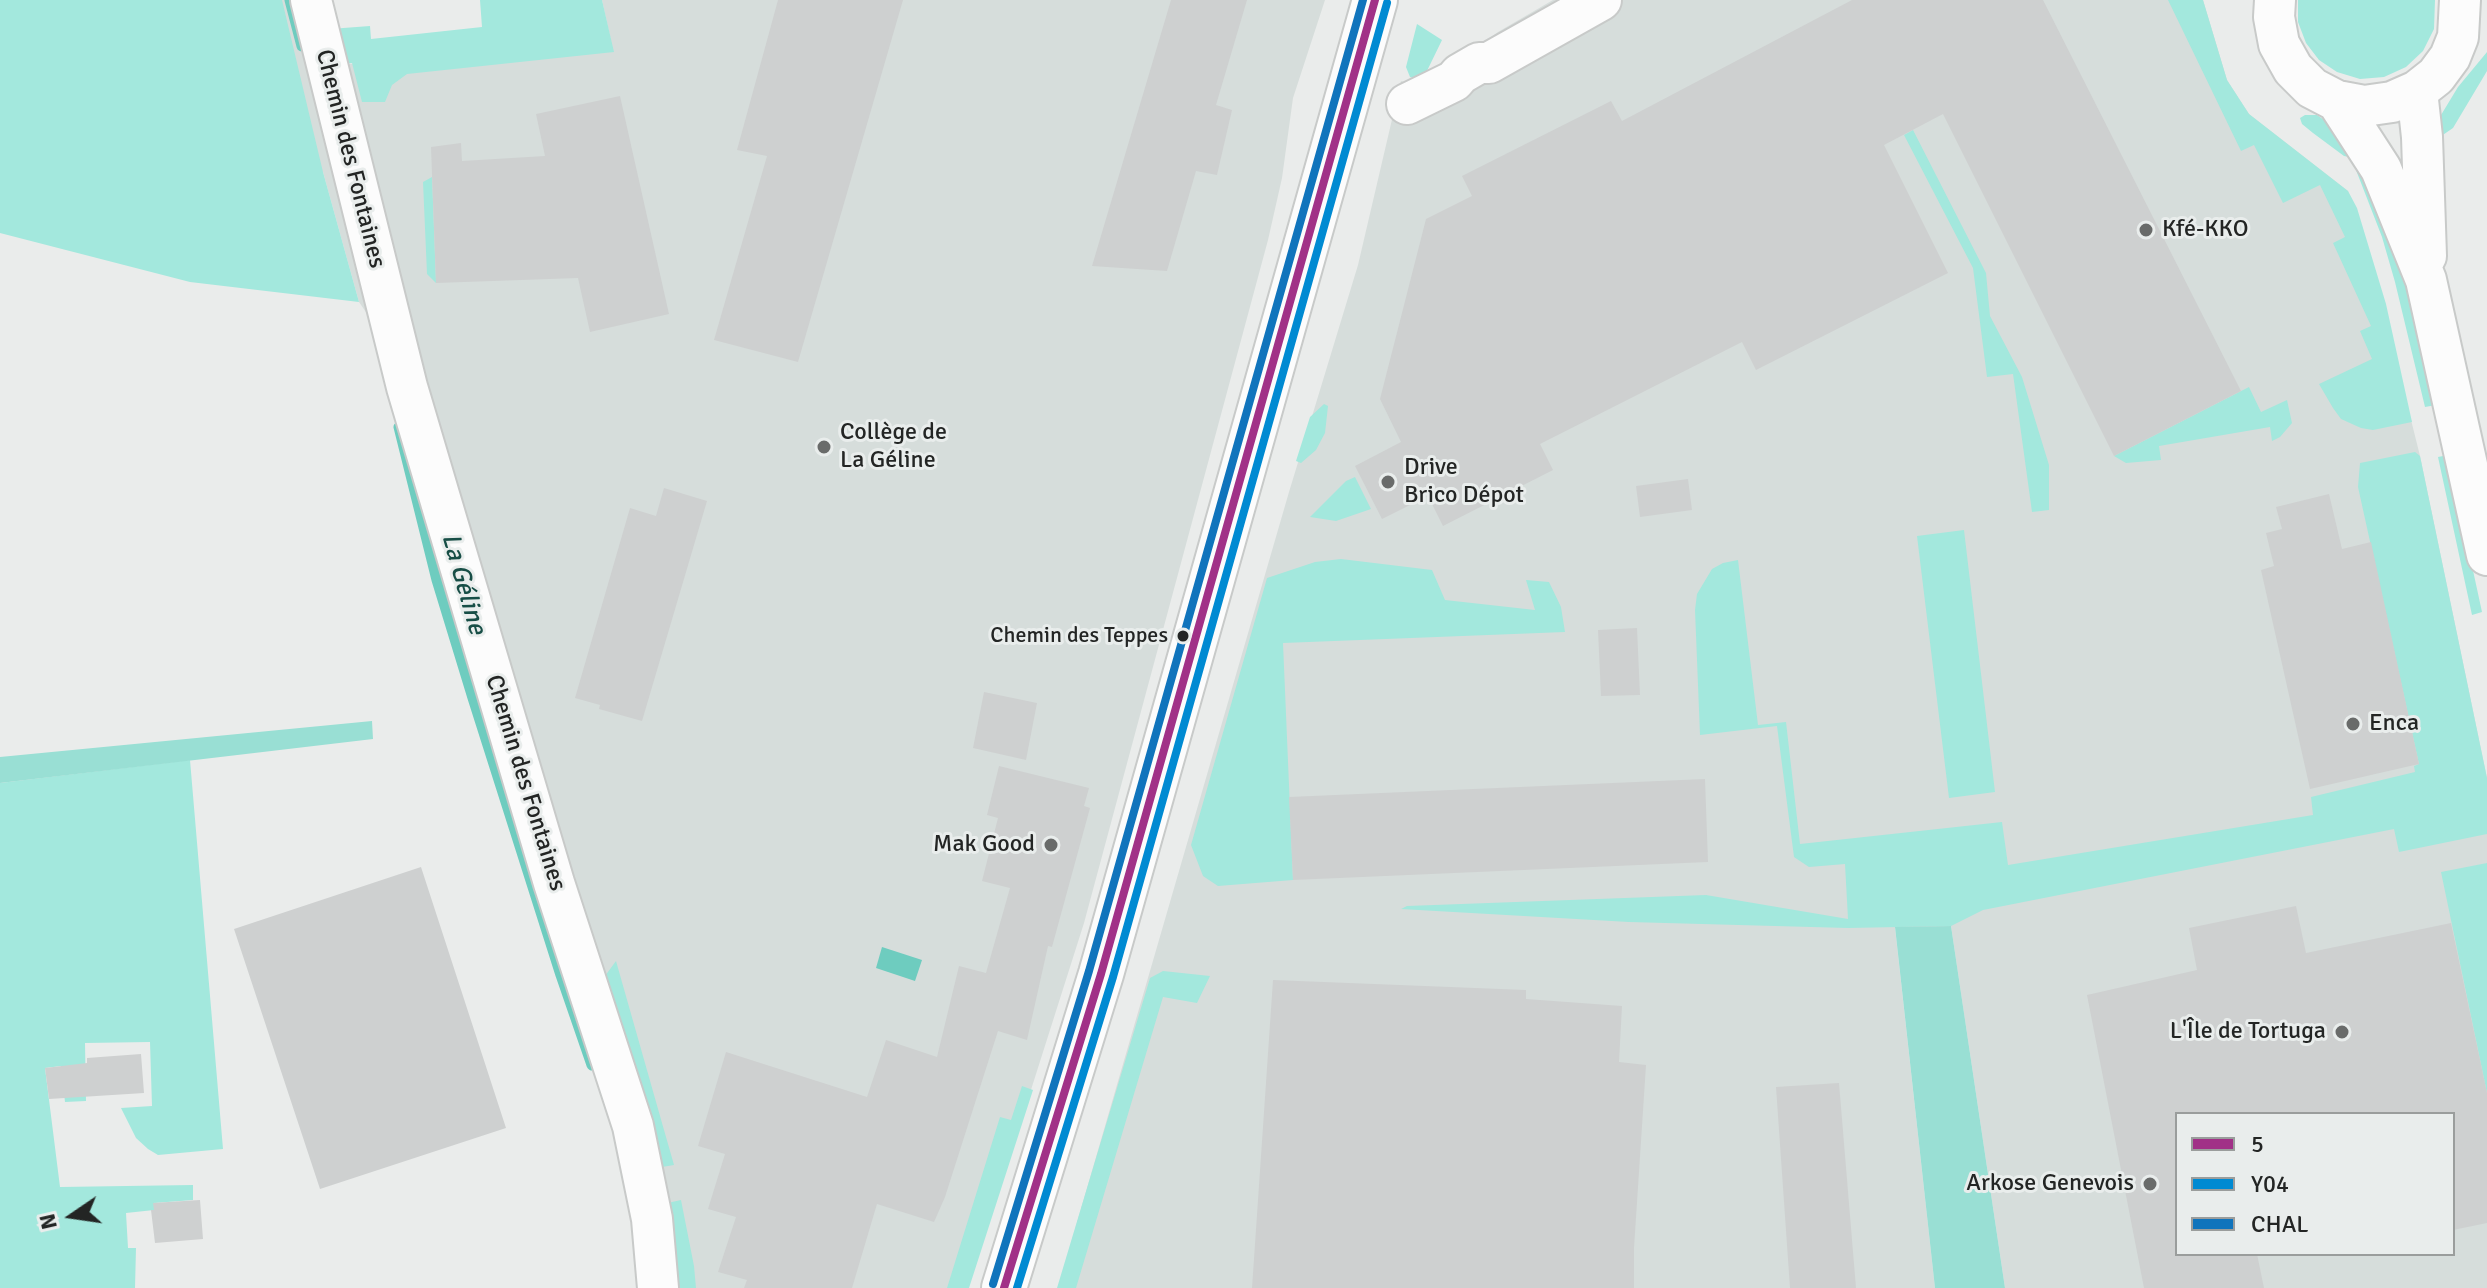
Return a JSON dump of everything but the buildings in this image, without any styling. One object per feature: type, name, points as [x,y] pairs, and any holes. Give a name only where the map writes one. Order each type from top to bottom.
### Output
[{"type":"main road","points":[[1004,1288],[1101,974],[1375,0]]},
{"type":"street","name":"Chemin des Fontaines","points":[[311,0],[407,387],[554,883],[633,1126],[647,1185],[658,1288]]},
{"type":"street","points":[[1407,104],[1454,81],[1479,63],[1489,63],[1601,0]]},
{"type":"street","points":[[2269,6],[2279,44],[2293,69],[2312,88],[2337,101],[2364,106],[2392,102],[2417,91],[2436,76],[2450,57],[2458,37],[2460,0]]},
{"type":"street","points":[[2450,57],[2487,34]]},
{"type":"street","points":[[2417,91],[2422,137],[2426,280]]},
{"type":"street","points":[[2337,101],[2381,169],[2426,280],[2487,555]]},
{"type":"shaded area","points":[[0,0],[282,0],[323,172],[359,302],[190,282],[0,233]]},
{"type":"shaded area","points":[[112,0],[311,0],[326,66],[611,41],[602,0],[1325,0],[1293,98],[1282,178],[1268,240],[1084,923],[968,1288],[651,1288],[656,1168],[416,385],[359,302],[323,172]]},
{"type":"shaded area","points":[[480,0],[602,0],[614,52],[407,74],[392,85],[385,102],[362,102],[352,63],[338,65],[330,29],[370,26],[371,39],[482,27]]},
{"type":"shaded area","points":[[1553,0],[2203,0],[2227,80],[2249,114],[2348,191],[2382,303],[2420,456],[2487,778],[2487,1288],[2005,1288],[1951,926],[1895,928],[1935,1288],[1058,1288],[1358,265],[1401,81],[1420,87],[1498,32]]},
{"type":"shaded area","points":[[2168,0],[2203,0],[2227,80],[2249,114],[2348,191],[2357,208],[2386,304],[2412,422],[2373,430],[2361,428],[2341,419],[2319,384],[2372,359],[2360,331],[2371,326],[2333,243],[2345,237],[2320,185],[2283,203],[2254,145],[2241,151]]},
{"type":"shaded area","points":[[2298,0],[2435,0],[2434,29],[2423,51],[2406,67],[2384,77],[2360,79],[2337,72],[2319,60],[2306,43],[2298,22]]},
{"type":"shaded area","points":[[1417,24],[1442,40],[1425,75],[1417,79],[1410,77],[1406,67]]},
{"type":"shaded area","points":[[2487,52],[2487,71],[2453,128],[2434,141],[2438,120],[2458,87]]},
{"type":"shaded area","points":[[2317,115],[2334,127],[2357,154],[2344,156],[2313,133],[2302,124],[2300,118]]},
{"type":"shaded area","points":[[1913,130],[1986,273],[1990,316],[2022,377],[2049,465],[2049,510],[2032,512],[2013,374],[1987,377],[1973,268],[1904,135]]},
{"type":"shaded area","points":[[2366,168],[2408,284],[2436,405],[2425,407],[2382,237],[2356,170]]},
{"type":"shaded area","points":[[432,177],[436,283],[427,274],[423,182]]},
{"type":"shaded area","points":[[2249,387],[2261,412],[2287,400],[2292,423],[2280,437],[2272,441],[2270,427],[2159,446],[2161,460],[2126,463],[2114,456]]},
{"type":"shaded area","points":[[1324,404],[1328,406],[1325,433],[1316,450],[1301,463],[1296,461],[1310,417]]},
{"type":"shaded area","points":[[2415,452],[2420,456],[2487,778],[2487,834],[2399,852],[2394,829],[1983,910],[1951,926],[1848,928],[1629,922],[1401,909],[1407,906],[1706,895],[1848,919],[1845,864],[1809,867],[1794,857],[1777,726],[1700,735],[1697,594],[1712,569],[1738,560],[1758,725],[1786,722],[1800,844],[2002,822],[2008,865],[2313,815],[2311,797],[2415,772],[2414,766],[2419,764],[2358,487],[2360,463]]},
{"type":"shaded area","points":[[2448,455],[2482,612],[2472,615],[2438,457]]},
{"type":"shaded area","points":[[1355,477],[1371,509],[1336,521],[1310,517],[1346,481]]},
{"type":"shaded area","points":[[1964,530],[1995,792],[1949,798],[1917,536]]},
{"type":"shaded area","points":[[1341,559],[1432,570],[1445,600],[1535,610],[1526,580],[1549,582],[1561,607],[1565,632],[1283,643],[1293,880],[1218,886],[1203,876],[1191,845],[1267,578],[1315,562]]},
{"type":"shaded area","points":[[372,721],[373,739],[0,783],[0,757]]},
{"type":"shaded area","points":[[190,760],[223,1149],[158,1155],[148,1149],[136,1138],[121,1108],[152,1106],[150,1042],[85,1043],[86,1101],[65,1102],[61,1066],[45,1068],[60,1187],[193,1185],[193,1200],[154,1203],[154,1210],[126,1213],[128,1248],[136,1248],[135,1288],[0,1288],[0,783]]},
{"type":"shaded area","points":[[2487,863],[2487,1093],[2441,872]]},
{"type":"shaded area","points":[[1951,926],[2005,1288],[1935,1288],[1895,927]]},
{"type":"shaded area","points":[[882,947],[922,960],[915,981],[876,968]]},
{"type":"shaded area","points":[[616,961],[674,1165],[656,1168],[605,976]]},
{"type":"shaded area","points":[[1163,971],[1210,976],[1197,1003],[1163,997],[1076,1288],[1057,1288],[1150,978]]},
{"type":"shaded area","points":[[1022,1086],[1033,1090],[969,1288],[947,1288],[1000,1117],[1011,1120]]},
{"type":"shaded area","points":[[681,1200],[696,1288],[671,1288],[663,1204]]},
{"type":"waterway","name":"La Géline","points":[[290,0],[302,46]]},
{"type":"waterway","name":"La Géline","points":[[399,427],[437,580],[592,1065]]},
{"type":"transit line","name":"CHAL","points":[[993,1284],[1089,971],[1363,0]]},
{"type":"transit line","name":"5","points":[[1004,1288],[1101,974],[1375,0]]},
{"type":"transit line","name":"Y04","points":[[1017,1288],[1113,977],[1387,3]]},
{"type":"place","name":"Kfé-KKO","points":[[2146,230]]},
{"type":"place","name":"Collège de La Géline","points":[[824,447]]},
{"type":"place","name":"Drive Brico Dépot","points":[[1388,482]]},
{"type":"place","name":"Chemin des Teppes","points":[[1183,636]]},
{"type":"place","name":"Enca","points":[[2353,724]]},
{"type":"place","name":"Mak Good","points":[[1051,845]]},
{"type":"place","name":"L'Île de Tortuga","points":[[2342,1032]]},
{"type":"place","name":"Arkose Genevois","points":[[2150,1184]]}]
